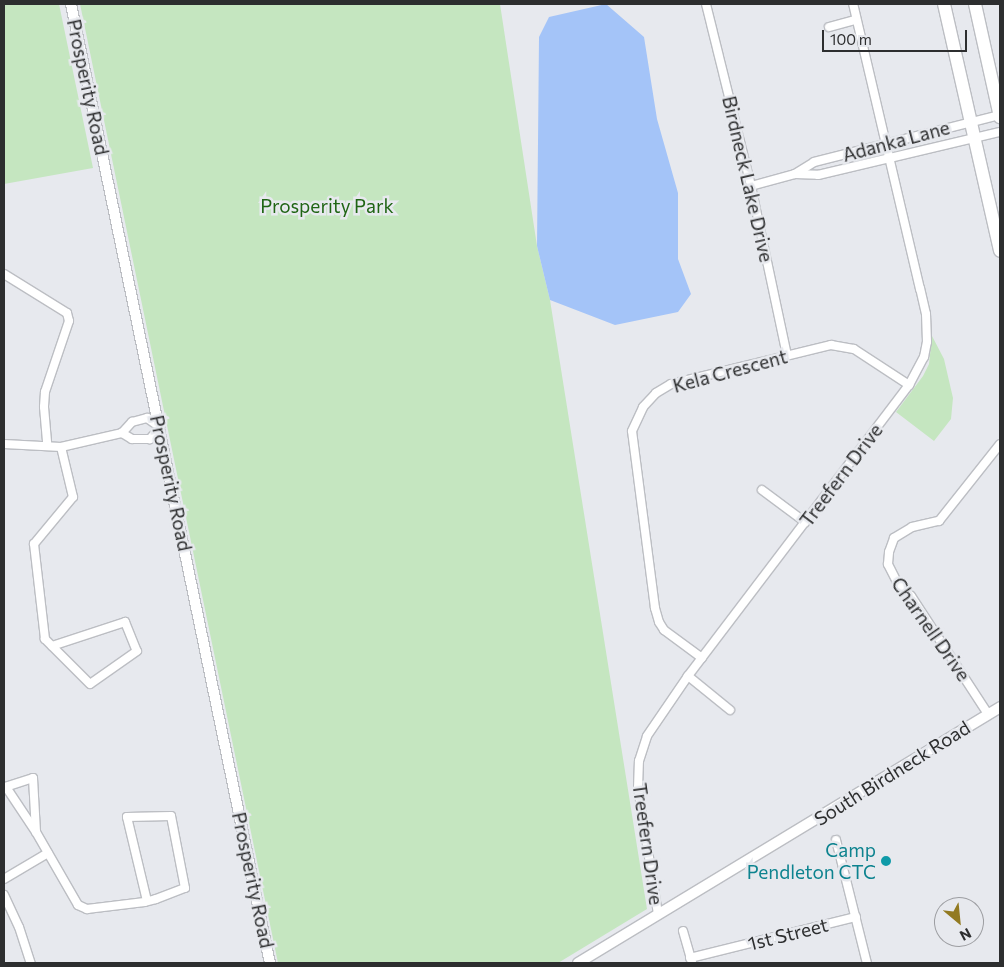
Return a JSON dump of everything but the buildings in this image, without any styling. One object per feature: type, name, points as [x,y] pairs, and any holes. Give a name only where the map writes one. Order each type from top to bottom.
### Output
[{"type":"highway","points":[[944,4],[1000,251]]},
{"type":"highway","points":[[975,4],[1000,116]]},
{"type":"street","name":"Prosperity Road","points":[[71,4],[270,963]]},
{"type":"street","name":"Birdneck Lake Drive","points":[[706,4],[750,186],[787,355]]},
{"type":"street","name":"Treefern Drive","points":[[658,914],[637,771],[647,736],[688,676],[909,384],[924,357],[927,328],[920,289],[853,4]]},
{"type":"street","points":[[829,27],[856,20]]},
{"type":"street","name":"Adanka Lane","points":[[750,186],[795,174],[814,162],[971,121],[1000,116]]},
{"type":"street","name":"Adanka Lane","points":[[795,174],[818,175],[1000,132]]},
{"type":"street","points":[[4,274],[67,313],[69,321],[45,392],[44,407],[47,445]]},
{"type":"street","name":"Kela Crescent","points":[[702,658],[664,630],[659,622],[632,431],[635,420],[643,407],[656,393],[671,384],[831,345],[854,349],[909,384]]},
{"type":"street","points":[[4,444],[61,447],[122,433],[132,422],[147,418],[160,427],[150,439],[132,439],[122,433]]},
{"type":"street","name":"Charnell Drive","points":[[988,714],[911,596],[897,582],[888,564],[888,552],[894,538],[912,527],[939,521],[1000,444]]},
{"type":"street","points":[[52,646],[124,622],[136,651],[90,684],[52,646],[45,639],[34,544],[73,497],[61,447]]},
{"type":"street","points":[[762,490],[805,522]]},
{"type":"street","points":[[688,676],[730,710]]},
{"type":"street","name":"South Birdneck Road","points":[[578,963],[1000,707]]},
{"type":"street","points":[[36,832],[33,778],[6,787],[36,832],[78,905],[82,908],[146,902],[185,888],[171,816],[127,817],[146,902]]},
{"type":"street","points":[[836,840],[867,963]]},
{"type":"street","points":[[4,879],[48,853]]},
{"type":"street","points":[[4,895],[19,927],[31,963]]},
{"type":"street","name":"1st Street","points":[[691,961],[856,916]]},
{"type":"street","points":[[683,931],[691,961]]},
{"type":"green space","points":[[4,4],[59,4],[93,168],[4,184]]},
{"type":"green space","name":"Prosperity Park","points":[[80,4],[500,4],[537,246],[550,300],[647,909],[558,963],[278,963]]},
{"type":"green space","points":[[932,336],[944,359],[953,398],[951,419],[934,441],[896,412],[923,376],[929,364]]},
{"type":"water","points":[[606,4],[644,37],[657,119],[678,193],[678,259],[691,294],[678,312],[615,325],[550,300],[537,246],[539,37],[549,17]]},
{"type":"place","name":"Camp Pendleton CTC","points":[[886,861]]}]
